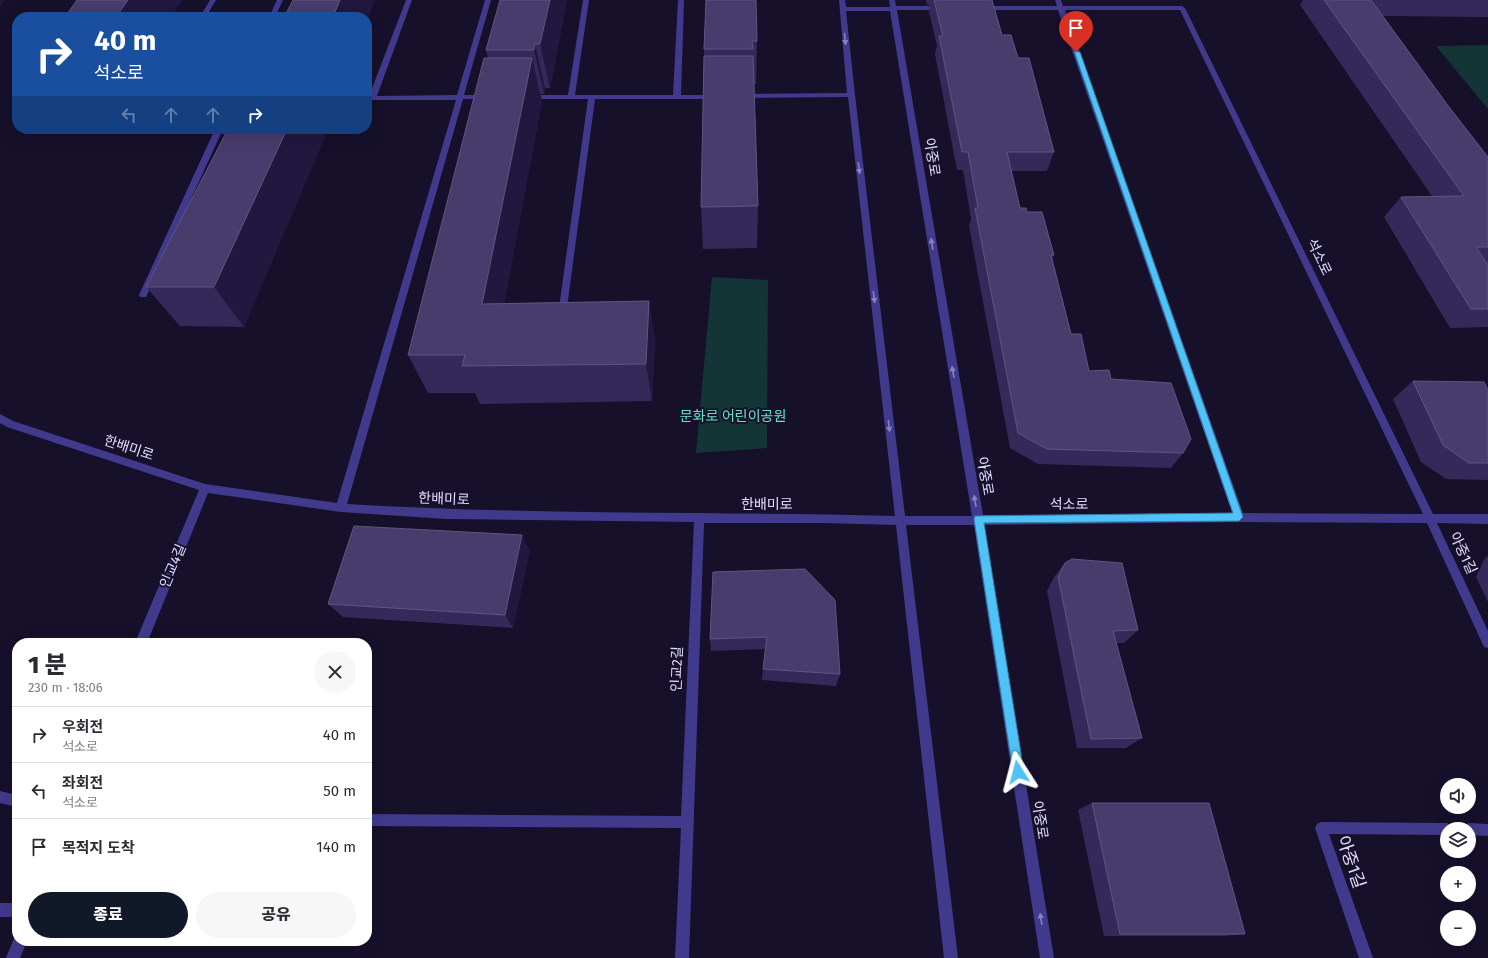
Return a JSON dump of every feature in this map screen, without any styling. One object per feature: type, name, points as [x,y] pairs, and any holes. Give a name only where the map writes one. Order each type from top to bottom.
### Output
[{"type":"street","points":[[206,12],[212,0]]},
{"type":"street","points":[[274,12],[280,0]]},
{"type":"street","points":[[372,93],[409,0]]},
{"type":"street","points":[[341,508],[488,0]]},
{"type":"street","points":[[571,97],[586,0]]},
{"type":"street","points":[[677,97],[681,0]]},
{"type":"street","points":[[951,8],[892,4],[842,5],[851,95],[951,958]]},
{"type":"street","name":"아중로","points":[[892,4],[978,519],[1047,958]]},
{"type":"street","points":[[975,8],[1060,4],[1239,517]]},
{"type":"street","name":"석소로","points":[[1060,4],[1182,8],[1430,518]]},
{"type":"street","points":[[523,97],[851,95]]},
{"type":"street","points":[[372,98],[499,97]]},
{"type":"street","points":[[562,316],[592,97]]},
{"type":"street","points":[[143,295],[217,134]]},
{"type":"street","name":"한배미로","points":[[0,418],[10,424],[205,488],[341,508],[446,514],[699,518],[825,518],[900,521]]},
{"type":"street","name":"인교4길","points":[[143,638],[205,488]]},
{"type":"street","name":"석소로","points":[[900,521],[1239,517],[1488,519]]},
{"type":"street","name":"인교2길","points":[[682,958],[686,822],[699,518]]},
{"type":"street","name":"아중1길","points":[[1430,518],[1488,643]]},
{"type":"street","points":[[0,797],[12,800]]},
{"type":"street","points":[[372,820],[686,822]]},
{"type":"street","name":"아중1길","points":[[1366,958],[1321,828],[1440,829]]},
{"type":"street","points":[[1476,830],[1488,830]]},
{"type":"street","points":[[0,910],[12,910]]},
{"type":"street","points":[[13,958],[18,946]]},
{"type":"green space","points":[[1488,45],[1488,109],[1436,46]]},
{"type":"green space","name":"문화로 어린이공원","points":[[712,277],[768,280],[767,448],[696,453]]},
{"type":"building","points":[[77,0],[128,0],[120,12],[69,12]]},
{"type":"building","points":[[293,0],[340,0],[335,12],[287,12]]},
{"type":"building","points":[[500,0],[550,0],[540,44],[535,44],[534,50],[486,50]]},
{"type":"building","points":[[706,0],[756,0],[757,41],[752,41],[753,49],[704,49]]},
{"type":"building","points":[[934,0],[992,0],[1002,35],[1011,35],[1018,58],[1029,58],[1054,152],[1007,152],[1020,208],[1026,208],[1027,212],[1042,212],[1054,255],[1051,255],[1071,334],[1081,334],[1089,371],[1109,370],[1111,379],[1171,383],[1191,439],[1183,453],[1047,449],[1018,433],[975,208],[978,208],[968,152],[962,152],[939,36],[943,36]]},
{"type":"building","points":[[1324,0],[1371,0],[1449,107],[1488,157],[1488,247],[1476,247],[1488,265],[1488,309],[1471,309],[1401,197],[1464,196]]},
{"type":"building","points":[[704,56],[753,56],[758,206],[701,207]]},
{"type":"building","points":[[484,58],[532,58],[482,304],[649,301],[646,364],[462,366],[465,355],[408,355]]},
{"type":"building","points":[[225,134],[285,134],[214,287],[146,287]]},
{"type":"building","points":[[1413,381],[1484,382],[1488,390],[1488,463],[1469,463],[1443,445]]},
{"type":"building","points":[[354,526],[522,535],[505,615],[328,604]]},
{"type":"building","points":[[1072,559],[1122,563],[1138,630],[1113,631],[1142,738],[1091,739],[1058,577],[1065,563]]},
{"type":"building","points":[[805,569],[835,600],[840,674],[763,669],[767,637],[710,639],[713,572]]},
{"type":"building","points":[[1092,803],[1209,803],[1245,934],[1120,934]]},
{"type":"route","points":[[1018,772],[978,519],[1239,517],[1076,52]]}]
